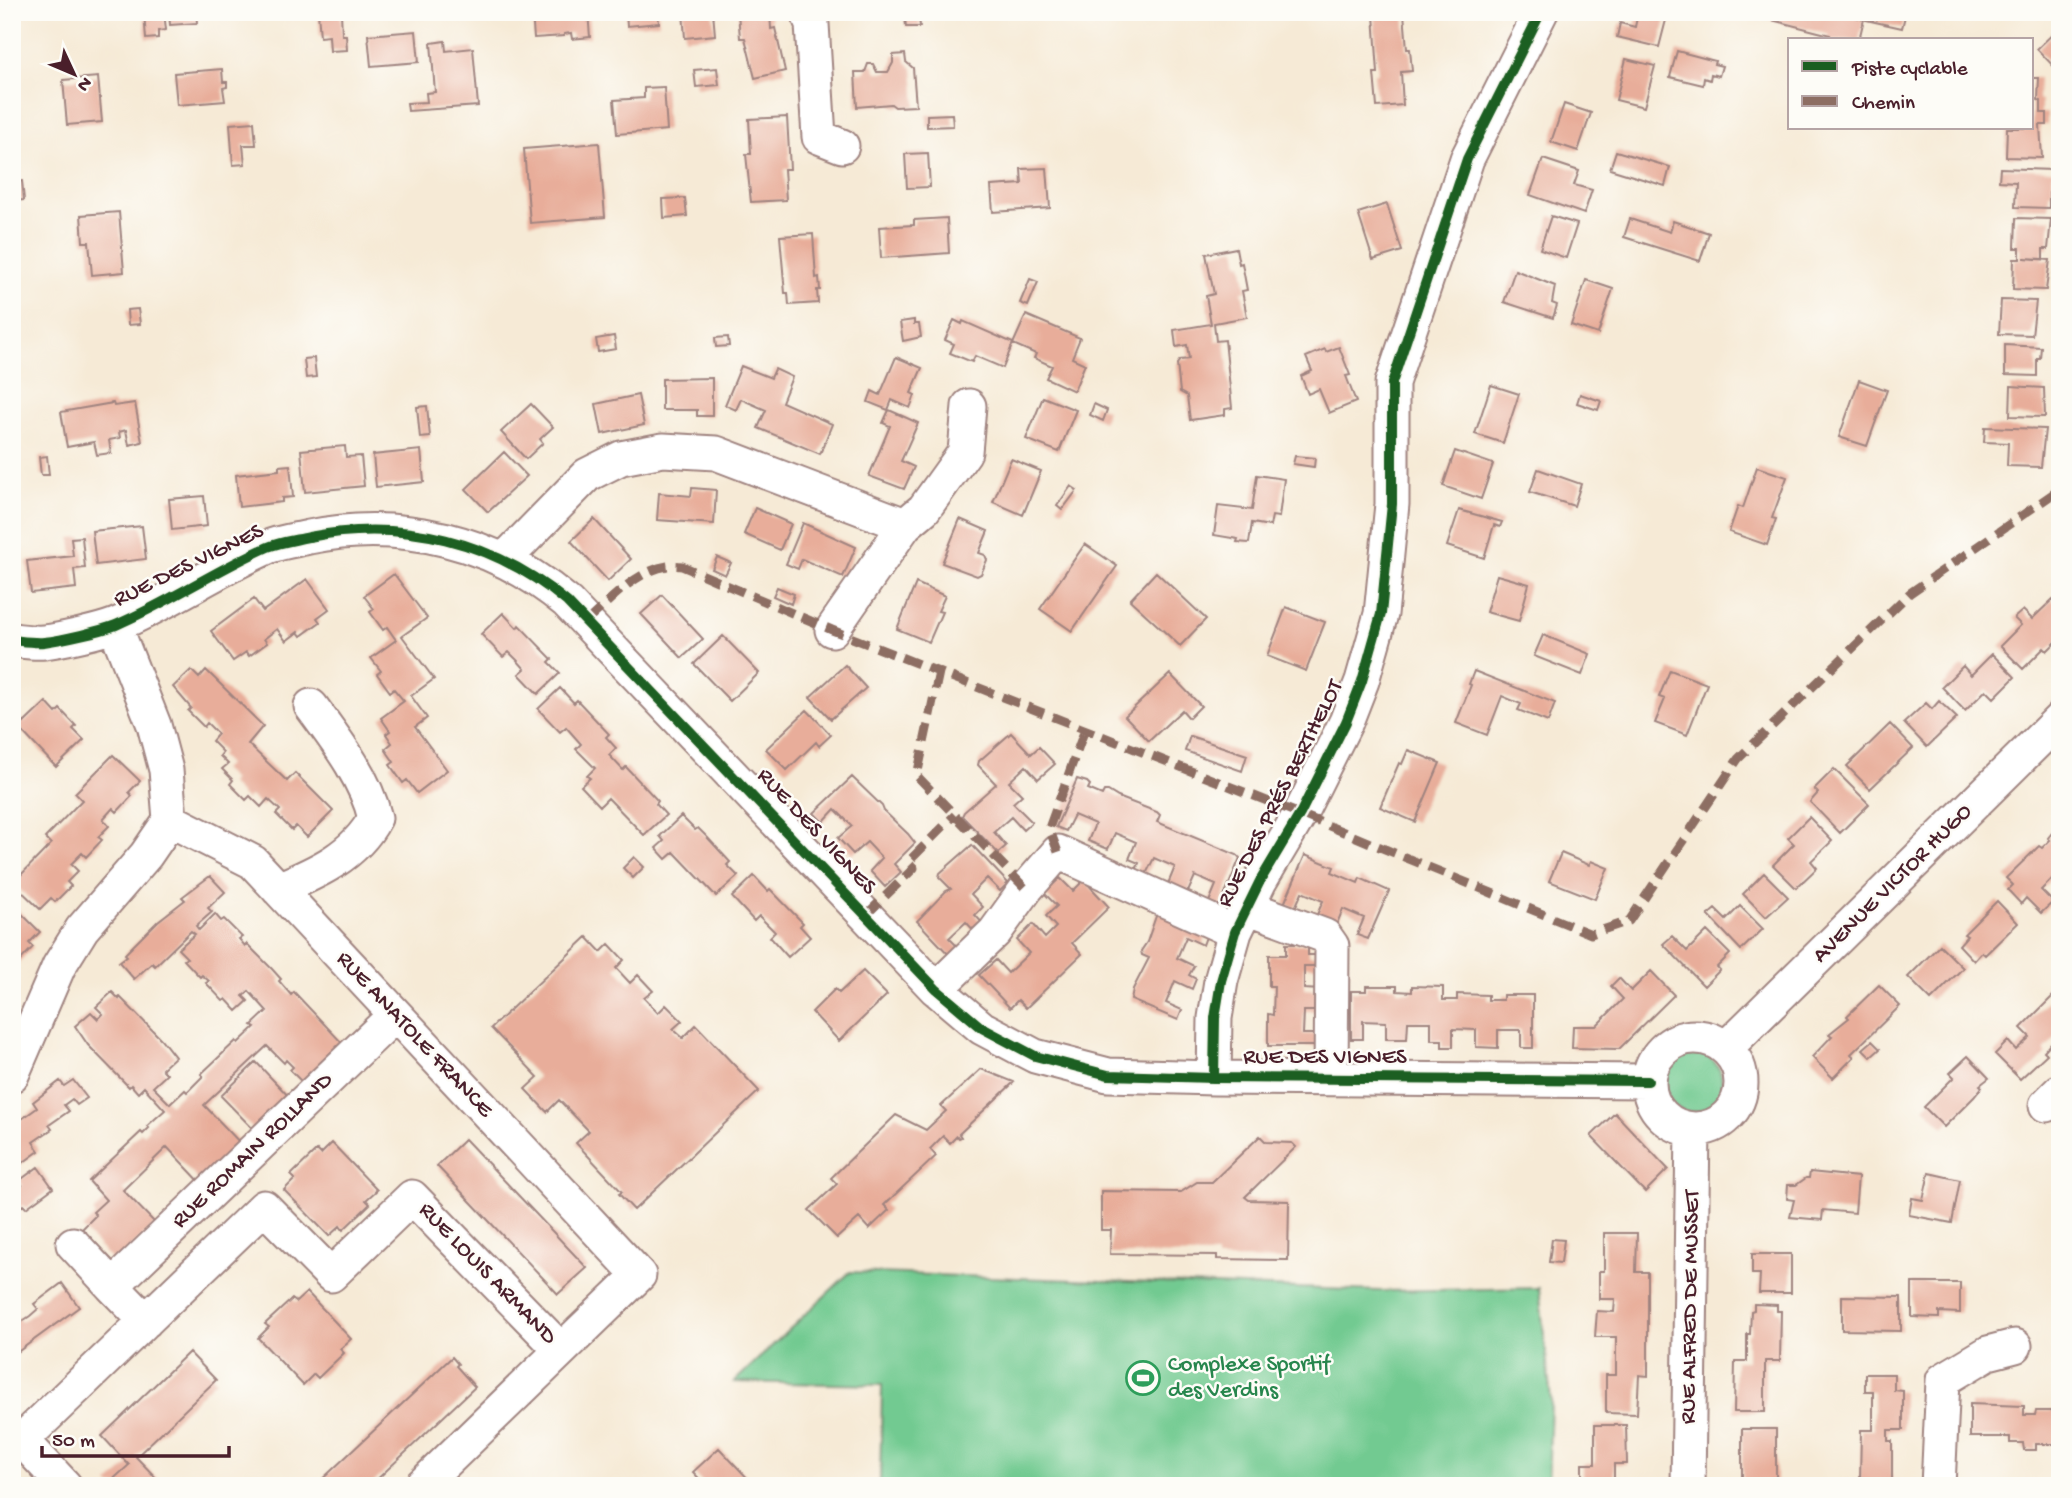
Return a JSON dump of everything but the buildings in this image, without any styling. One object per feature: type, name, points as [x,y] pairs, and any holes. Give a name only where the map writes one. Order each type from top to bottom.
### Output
[{"type":"street","points":[[807,12],[812,24],[819,137],[842,146]]},
{"type":"street","name":"RUE DES PRÉS BERTHELOT","points":[[1214,1078],[1217,1006],[1221,981],[1241,919],[1346,722],[1362,681],[1383,607],[1392,504],[1392,383],[1467,159],[1541,12]]},
{"type":"street","points":[[832,630],[905,525],[924,509],[965,452],[969,406]]},
{"type":"street","points":[[504,560],[587,475],[621,458],[663,450],[716,453],[905,525]]},
{"type":"street","name":"RUE DES VIGNES","points":[[12,640],[44,642],[115,626],[270,546],[336,532],[423,533],[475,548],[504,560],[546,585],[587,621],[936,989],[982,1028],[1035,1056],[1108,1075],[1648,1081]]},
{"type":"street","points":[[12,1075],[60,966],[82,929],[146,855],[170,820],[166,770],[154,725],[115,626]]},
{"type":"street","points":[[278,889],[314,874],[339,859],[367,833],[375,818],[372,803],[340,745],[311,706]]},
{"type":"street","name":"AVENUE VICTOR HUGO","points":[[1726,1048],[2060,719]]},
{"type":"street","name":"RUE ANATOLE FRANCE","points":[[170,820],[253,862],[394,1016],[639,1275],[561,1350]]},
{"type":"street","points":[[936,989],[995,932],[1058,852],[1241,919],[1325,936],[1332,946],[1331,1078]]},
{"type":"street","name":"RUE ROMAIN ROLLAND","points":[[112,1286],[394,1016]]},
{"type":"street","points":[[1690,1037],[1703,1037],[1726,1048],[1735,1060],[1740,1074],[1740,1089],[1728,1115],[1706,1127],[1693,1129],[1666,1119],[1656,1108],[1648,1081],[1657,1056],[1677,1040],[1690,1037]]},
{"type":"street","name":"RUE ALFRED DE MUSSET","points":[[1688,1486],[1693,1129]]},
{"type":"street","name":"RUE LOUIS ARMAND","points":[[231,1172],[331,1275],[412,1197],[561,1350]]},
{"type":"street","points":[[65,1486],[22,1440],[264,1207]]},
{"type":"street","points":[[73,1244],[146,1321]]},
{"type":"street","points":[[1938,1486],[1943,1380],[1988,1353],[2015,1346]]},
{"type":"street","points":[[421,1486],[561,1350]]},
{"type":"green space","points":[[1686,1052],[1698,1052],[1717,1065],[1722,1082],[1720,1094],[1709,1107],[1698,1112],[1686,1112],[1667,1099],[1662,1088],[1662,1076],[1675,1057]]},
{"type":"green space","name":"Complexe Sportif des Verdins","points":[[850,1272],[1380,1291],[1539,1288],[1551,1401],[1548,1486],[880,1486],[882,1385],[734,1382]]},
{"type":"marked path","points":[[587,621],[618,592],[642,575],[668,566],[682,566],[832,630],[1300,814],[1591,934],[1629,921],[1738,759],[1910,593],[2060,489]]},
{"type":"marked path","points":[[939,672],[917,776],[1026,889]]},
{"type":"marked path","points":[[1058,852],[1049,828],[1085,729]]},
{"type":"marked path","points":[[866,915],[914,868],[908,862],[955,815]]},
{"type":"cycle path","points":[[1214,1078],[1215,1018],[1221,981],[1235,932],[1260,881],[1300,814],[1346,722],[1362,681],[1381,614],[1392,504],[1392,383],[1467,159],[1541,12]]},
{"type":"cycle path","points":[[12,640],[51,641],[116,625],[249,556],[283,542],[344,532],[378,531],[412,533],[446,540],[509,563],[567,602],[936,989],[982,1028],[1035,1056],[1108,1075],[1648,1081]]},
{"type":"place","name":"Complexe Sportif des Verdins","points":[[1143,1378]]}]
